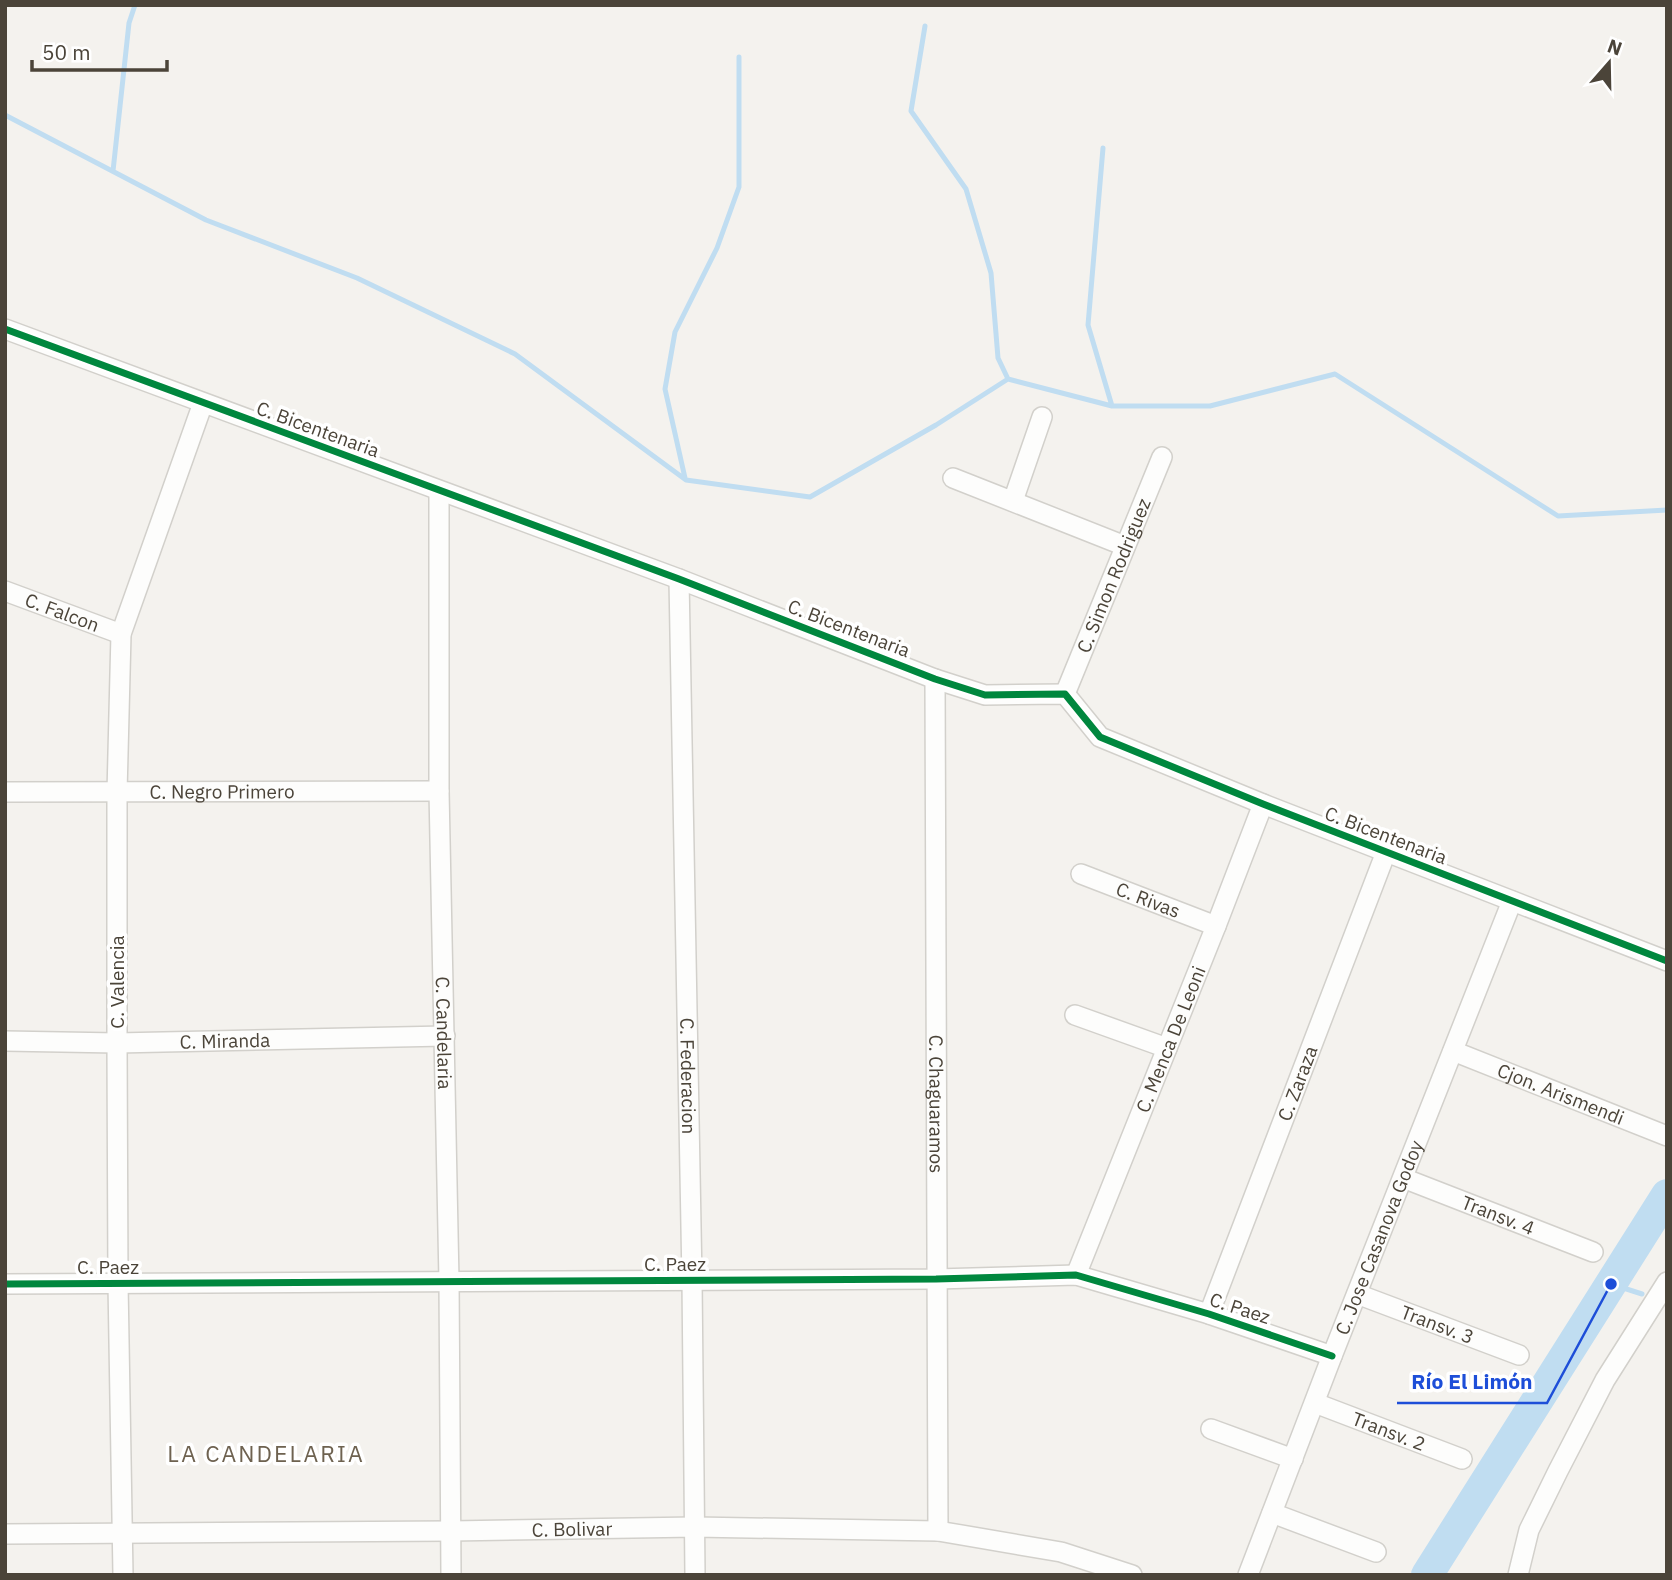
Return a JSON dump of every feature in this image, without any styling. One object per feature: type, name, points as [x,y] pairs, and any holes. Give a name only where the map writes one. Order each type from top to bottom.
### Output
[{"type":"street","name":"C. Bicentenaria","points":[[5,329],[679,579],[935,679],[985,695],[1065,694],[1100,737],[1263,804],[1667,961]]},
{"type":"street","name":"C. Valencia","points":[[123,1575],[117,1043],[117,793],[121,634],[203,403]]},
{"type":"street","points":[[1013,501],[1042,418]]},
{"type":"street","name":"C. Simon Rodriguez","points":[[1065,694],[1162,457]]},
{"type":"street","points":[[953,478],[1125,546]]},
{"type":"street","name":"C. Candelaria","points":[[439,491],[439,791],[449,1281],[451,1575]]},
{"type":"street","name":"C. Federacion","points":[[679,579],[695,1575]]},
{"type":"street","name":"C. Falcon","points":[[5,591],[121,634]]},
{"type":"street","name":"C. Chaguaramos","points":[[935,679],[938,1531]]},
{"type":"street","name":"C. Negro Primero","points":[[5,792],[439,791]]},
{"type":"street","name":"C. Menca De Leoni","points":[[1076,1275],[1263,804]]},
{"type":"street","name":"C. Zaraza","points":[[1209,1314],[1386,852]]},
{"type":"street","name":"C. Rivas","points":[[1081,874],[1216,926]]},
{"type":"street","name":"C. Jose Casanova Godoy","points":[[1248,1575],[1512,901]]},
{"type":"street","points":[[1074,1015],[1167,1048]]},
{"type":"street","name":"C. Miranda","points":[[5,1041],[117,1043],[445,1036]]},
{"type":"street","name":"Cjon. Arismendi","points":[[1453,1051],[1667,1136]]},
{"type":"street","name":"Transv. 4","points":[[1403,1178],[1593,1252]]},
{"type":"street","name":"C. Paez","points":[[5,1284],[936,1279],[1076,1275],[1209,1314],[1332,1356]]},
{"type":"street","points":[[1518,1575],[1529,1530],[1558,1471],[1605,1380],[1667,1282]]},
{"type":"street","name":"Transv. 3","points":[[1357,1294],[1519,1355]]},
{"type":"street","name":"Transv. 2","points":[[1315,1403],[1462,1459]]},
{"type":"street","points":[[1211,1429],[1293,1459]]},
{"type":"street","points":[[1272,1513],[1376,1552]]},
{"type":"street","name":"C. Bolivar","points":[[5,1534],[695,1527],[938,1531],[1061,1552],[1132,1575]]},
{"type":"waterway","points":[[113,171],[129,23],[135,5]]},
{"type":"waterway","points":[[925,26],[911,111],[966,189],[991,273],[998,358],[1008,379]]},
{"type":"waterway","points":[[685,478],[665,389],[675,332],[717,248],[739,187],[739,57]]},
{"type":"waterway","points":[[5,115],[206,220],[357,278],[515,354],[686,480],[810,497],[936,425],[1008,379],[1112,406],[1210,406],[1335,374],[1558,516],[1667,510]]},
{"type":"waterway","points":[[1103,148],[1088,325],[1112,406]]},
{"type":"waterway","points":[[1427,1575],[1667,1195]]},
{"type":"waterway","points":[[1611,1284],[1642,1294]]},
{"type":"cycle path","points":[[5,329],[679,579],[935,679],[985,695],[1065,694],[1100,737],[1263,804],[1667,961]]},
{"type":"cycle path","points":[[5,1284],[936,1279],[1076,1275],[1209,1314],[1332,1356]]},
{"type":"place","name":"Río El Limón","points":[[1611,1284]]},
{"type":"district","name":"LA CANDELARIA","points":[[266,1454]]}]
